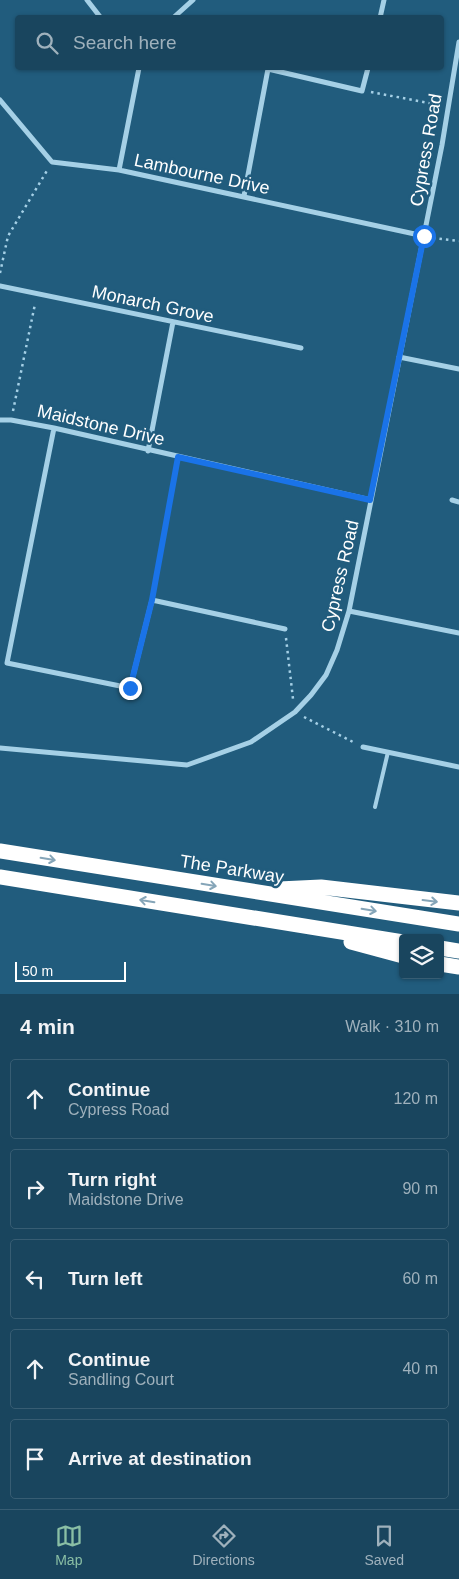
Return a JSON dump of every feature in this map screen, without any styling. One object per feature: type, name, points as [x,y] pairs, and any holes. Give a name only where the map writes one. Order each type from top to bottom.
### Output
[{"type":"highway","name":"The Parkway","points":[[0,851],[459,924]]},
{"type":"highway","points":[[0,877],[399,941]]},
{"type":"highway","points":[[242,890],[321,887],[459,903]]},
{"type":"highway","points":[[266,920],[399,955]]},
{"type":"highway","points":[[444,948],[459,950]]},
{"type":"highway","points":[[444,965],[459,967]]},
{"type":"street","points":[[87,0],[99,15]]},
{"type":"street","points":[[176,15],[193,0]]},
{"type":"street","points":[[381,15],[384,0]]},
{"type":"street","name":"Cypress Road","points":[[0,748],[187,765],[251,742],[295,712],[326,675],[337,650],[349,611],[424,236],[459,42]]},
{"type":"street","points":[[119,170],[139,70]]},
{"type":"street","points":[[244,196],[268,70]]},
{"type":"street","points":[[272,70],[362,90],[367,70]]},
{"type":"street","points":[[0,100],[52,162]]},
{"type":"street","name":"Lambourne Drive","points":[[52,162],[119,170],[424,236]]},
{"type":"street","name":"Monarch Grove","points":[[0,286],[301,348]]},
{"type":"street","points":[[148,451],[173,322]]},
{"type":"street","points":[[399,357],[459,369]]},
{"type":"street","name":"Maidstone Drive","points":[[0,420],[11,420],[54,428],[148,451],[370,500]]},
{"type":"street","points":[[54,428],[7,663],[130,688],[152,600],[284,629]]},
{"type":"street","points":[[452,500],[459,502]]},
{"type":"street","points":[[349,611],[459,634]]},
{"type":"street","points":[[363,747],[459,766]]},
{"type":"lane","points":[[375,807],[388,752]]},
{"type":"path","points":[[362,90],[448,106]]},
{"type":"path","points":[[0,273],[8,236],[52,162]]},
{"type":"path","points":[[424,236],[459,241]]},
{"type":"path","points":[[11,420],[37,294]]},
{"type":"path","points":[[152,600],[178,457]]},
{"type":"route","points":[[130,688],[152,600],[178,457],[370,500],[391,405],[424,236]]}]
